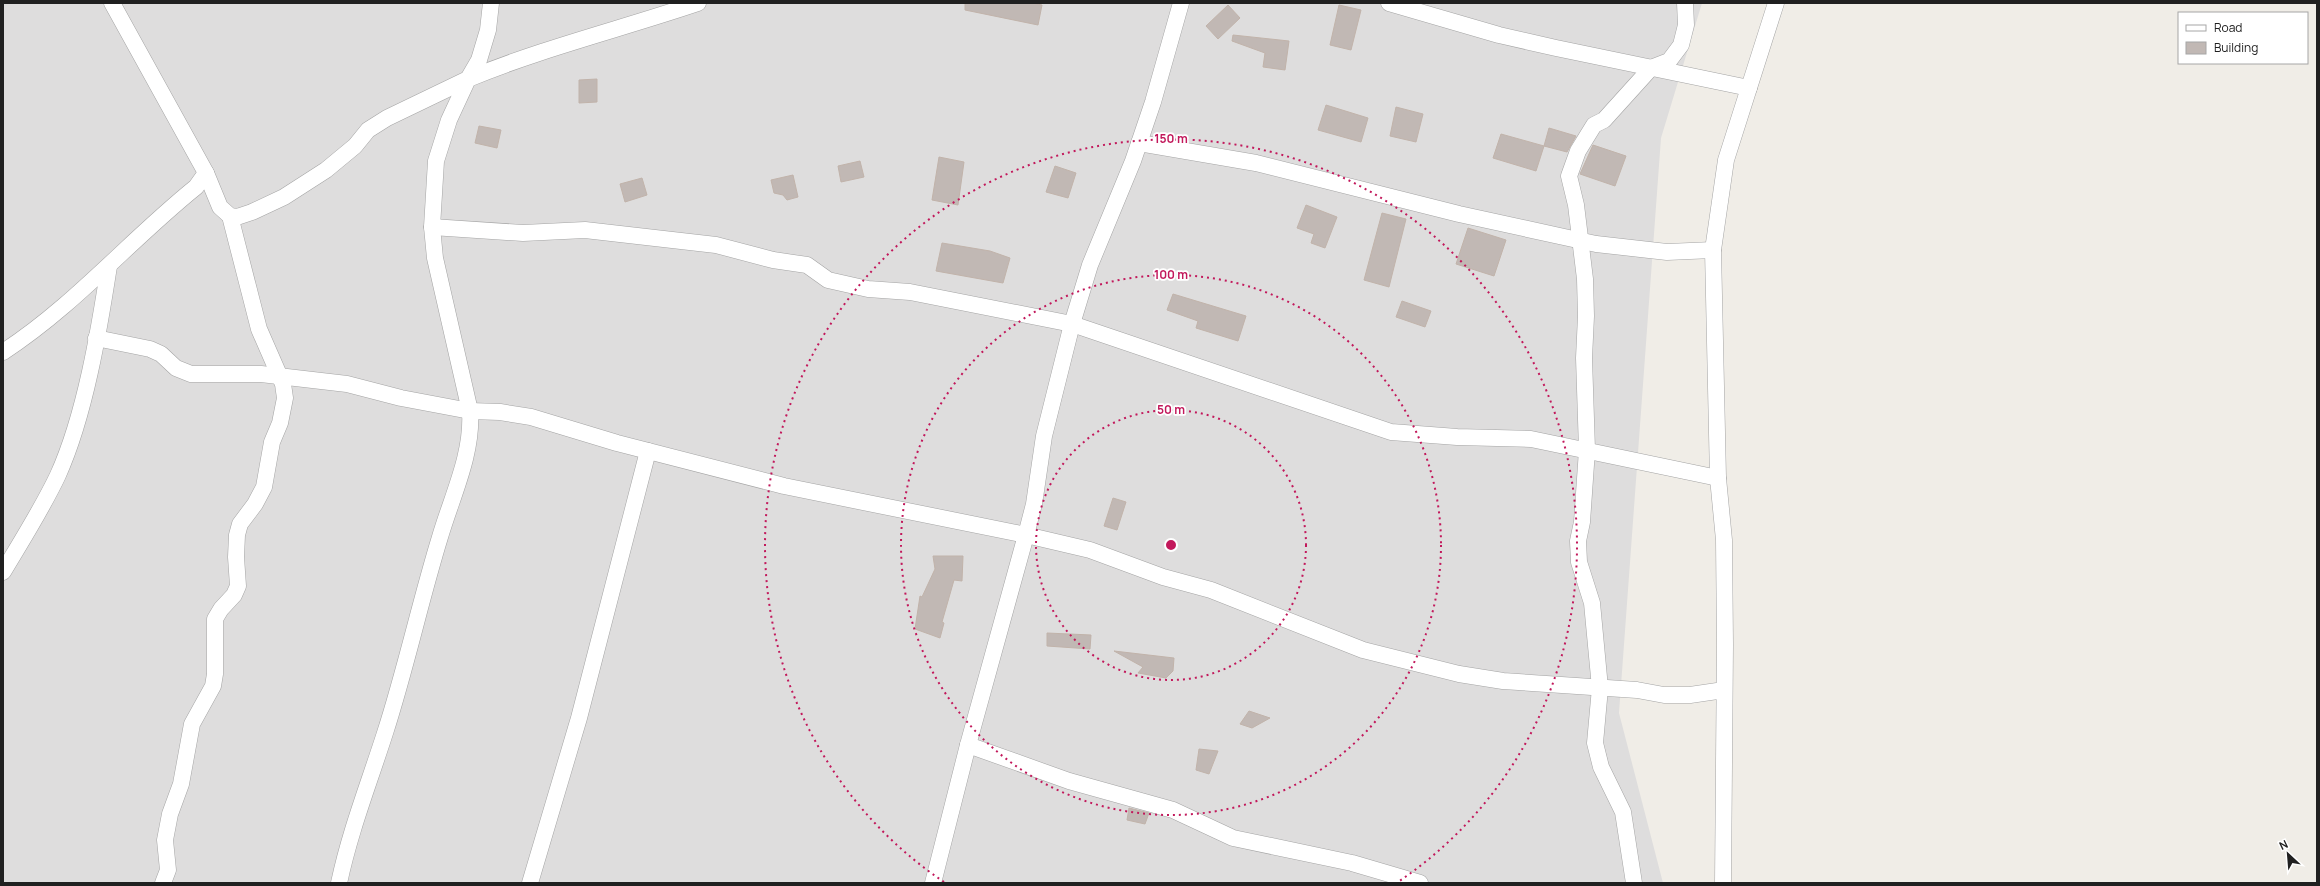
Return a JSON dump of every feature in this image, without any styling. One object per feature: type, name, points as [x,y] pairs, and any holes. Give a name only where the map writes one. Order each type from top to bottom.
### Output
[{"type":"street","points":[[112,3],[206,173],[220,207],[230,216],[259,329],[285,390],[284,408],[272,442],[264,486],[256,504],[240,524],[236,557],[238,586],[234,595],[221,609],[215,619],[215,674],[212,686],[192,724],[181,784],[170,814],[165,840],[168,870],[163,883]]},
{"type":"street","points":[[339,883],[347,847],[386,732],[440,536],[467,450],[471,428],[470,411],[435,258],[432,227],[436,161],[449,120],[468,79],[479,60],[488,30],[491,3]]},
{"type":"street","points":[[230,216],[237,216],[252,212],[284,197],[326,170],[355,146],[368,130],[387,118],[468,79],[518,58],[550,50],[698,3]]},
{"type":"street","points":[[933,883],[968,745],[1034,504],[1044,436],[1072,324],[1090,265],[1139,143],[1162,74],[1181,3]]},
{"type":"street","points":[[1389,3],[1499,34],[1749,88]]},
{"type":"street","points":[[1634,883],[1623,812],[1600,767],[1595,743],[1600,702],[1600,688],[1592,603],[1579,562],[1578,541],[1582,522],[1586,450],[1584,358],[1586,316],[1585,279],[1576,205],[1569,176],[1578,151],[1594,125],[1604,120],[1651,68],[1669,61],[1681,45],[1686,26],[1685,3]]},
{"type":"street","points":[[1723,883],[1724,540],[1718,478],[1713,250],[1726,160],[1776,3]]},
{"type":"street","points":[[1139,143],[1256,163],[1459,214],[1580,241],[1667,252],[1713,250]]},
{"type":"street","points":[[3,352],[36,330],[109,266],[196,187],[206,173]]},
{"type":"street","points":[[432,227],[523,233],[585,230],[716,246],[773,260],[807,265],[828,280],[868,289],[910,292],[1072,324],[1391,432],[1457,437],[1531,439],[1718,478]]},
{"type":"street","points":[[3,572],[34,522],[58,474],[81,409],[109,266]]},
{"type":"street","points":[[96,338],[150,348],[161,354],[176,368],[191,374],[279,376],[347,384],[401,398],[470,411],[500,412],[531,417],[648,451],[784,486],[1026,535],[1090,550],[1163,577],[1211,590],[1363,650],[1459,674],[1503,681],[1677,695],[1724,690]]},
{"type":"street","points":[[530,883],[579,718],[648,451]]},
{"type":"street","points":[[968,745],[1069,781],[1173,810],[1234,838],[1352,863],[1420,883]]},
{"type":"shaded area","points":[[3,3],[1702,3],[1661,138],[1619,713],[1663,883],[3,883]]},
{"type":"building","points":[[965,3],[1033,3],[1042,5],[1038,25],[965,10]]},
{"type":"building","points":[[1228,5],[1240,18],[1218,39],[1206,26]]},
{"type":"building","points":[[1339,5],[1361,10],[1351,50],[1330,45]]},
{"type":"building","points":[[1233,35],[1289,41],[1285,70],[1263,67],[1265,53],[1232,41]]},
{"type":"building","points":[[597,79],[597,102],[579,103],[579,80]]},
{"type":"building","points":[[1326,105],[1368,118],[1361,142],[1318,130]]},
{"type":"building","points":[[1396,107],[1423,114],[1416,142],[1390,136]]},
{"type":"building","points":[[479,126],[501,130],[497,148],[475,143]]},
{"type":"building","points":[[1549,128],[1576,136],[1567,152],[1544,146]]},
{"type":"building","points":[[1501,134],[1544,146],[1536,171],[1493,158]]},
{"type":"building","points":[[1593,145],[1626,156],[1615,186],[1580,174]]},
{"type":"building","points":[[939,157],[964,162],[958,205],[932,200]]},
{"type":"building","points":[[860,161],[864,177],[841,182],[838,166]]},
{"type":"building","points":[[1055,166],[1076,173],[1068,198],[1046,192]]},
{"type":"building","points":[[793,175],[798,197],[787,200],[783,195],[774,193],[771,180]]},
{"type":"building","points":[[642,178],[647,195],[625,202],[620,184]]},
{"type":"building","points":[[1306,205],[1337,217],[1325,248],[1311,243],[1314,234],[1297,228]]},
{"type":"building","points":[[1382,213],[1406,219],[1389,287],[1364,280]]},
{"type":"building","points":[[1468,228],[1506,240],[1494,276],[1456,264]]},
{"type":"building","points":[[942,243],[990,251],[1010,258],[1003,283],[936,271]]},
{"type":"building","points":[[1173,294],[1246,316],[1238,341],[1196,328],[1198,321],[1167,310]]},
{"type":"building","points":[[1402,301],[1431,311],[1425,327],[1396,317]]},
{"type":"building","points":[[1113,498],[1126,502],[1117,530],[1104,526]]},
{"type":"building","points":[[933,556],[963,556],[962,581],[954,580],[942,622],[944,623],[940,638],[915,629],[920,596],[922,597],[935,569]]},
{"type":"building","points":[[1047,633],[1091,635],[1090,649],[1047,646]]},
{"type":"building","points":[[1114,651],[1174,658],[1173,671],[1166,678],[1138,673],[1143,667]]},
{"type":"building","points":[[1249,711],[1270,718],[1252,728],[1240,724]]},
{"type":"building","points":[[1199,749],[1218,751],[1209,774],[1196,770]]},
{"type":"building","points":[[1129,808],[1149,813],[1145,824],[1127,820]]}]
